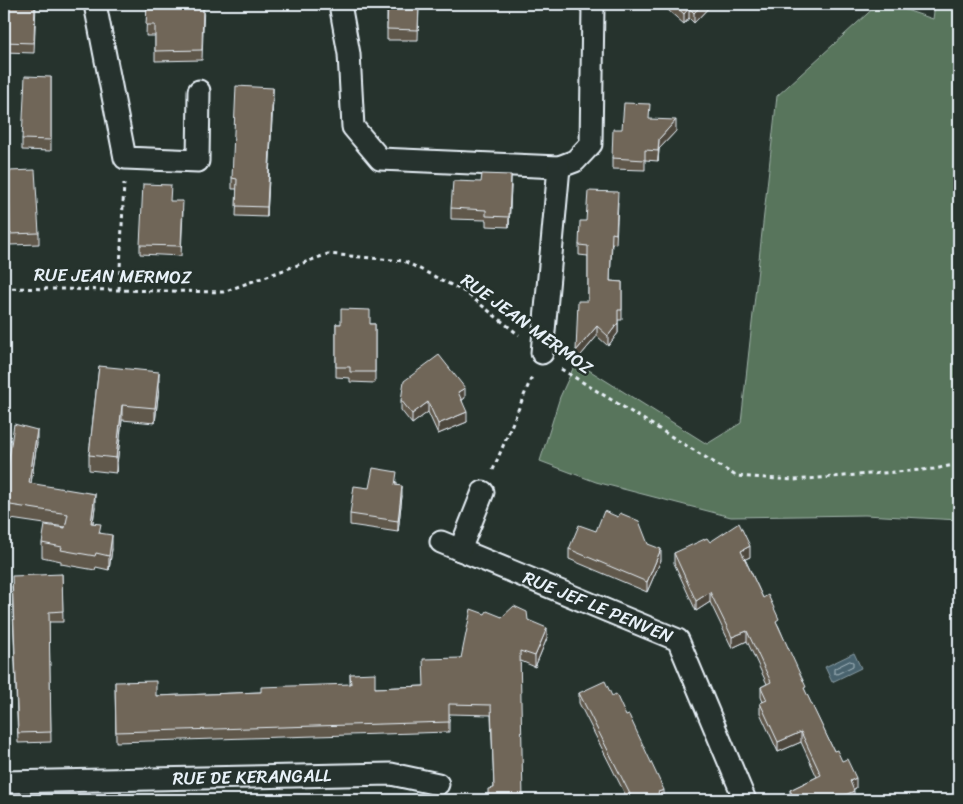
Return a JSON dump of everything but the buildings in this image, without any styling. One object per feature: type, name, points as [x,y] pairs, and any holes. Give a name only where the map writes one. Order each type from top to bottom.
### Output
[{"type":"street","points":[[95,4],[125,158],[198,161],[199,92]]},
{"type":"street","points":[[340,4],[349,54],[353,127],[380,159],[560,167],[575,161],[591,144],[593,6],[590,4]]},
{"type":"street","points":[[542,353],[560,167]]},
{"type":"street","name":"RUE JEF LE PENVEN","points":[[484,492],[451,546],[678,640],[746,800]]},
{"type":"street","name":"RUE DE KERANGALL","points":[[4,782],[391,774],[438,784]]},
{"type":"path","points":[[119,290],[125,158]]},
{"type":"path","name":"RUE JEAN MERMOZ","points":[[4,288],[222,292],[328,254],[404,261],[465,292],[557,366],[736,476],[794,480],[934,468],[959,464]]},
{"type":"path","points":[[484,492],[542,353]]},
{"type":"green space","points":[[878,4],[888,4],[933,19],[935,4],[959,4],[959,520],[865,515],[731,517],[596,482],[540,461],[560,397],[576,362],[707,444],[741,423],[777,96]]},
{"type":"water","points":[[854,653],[861,668],[832,682],[825,667]]}]
